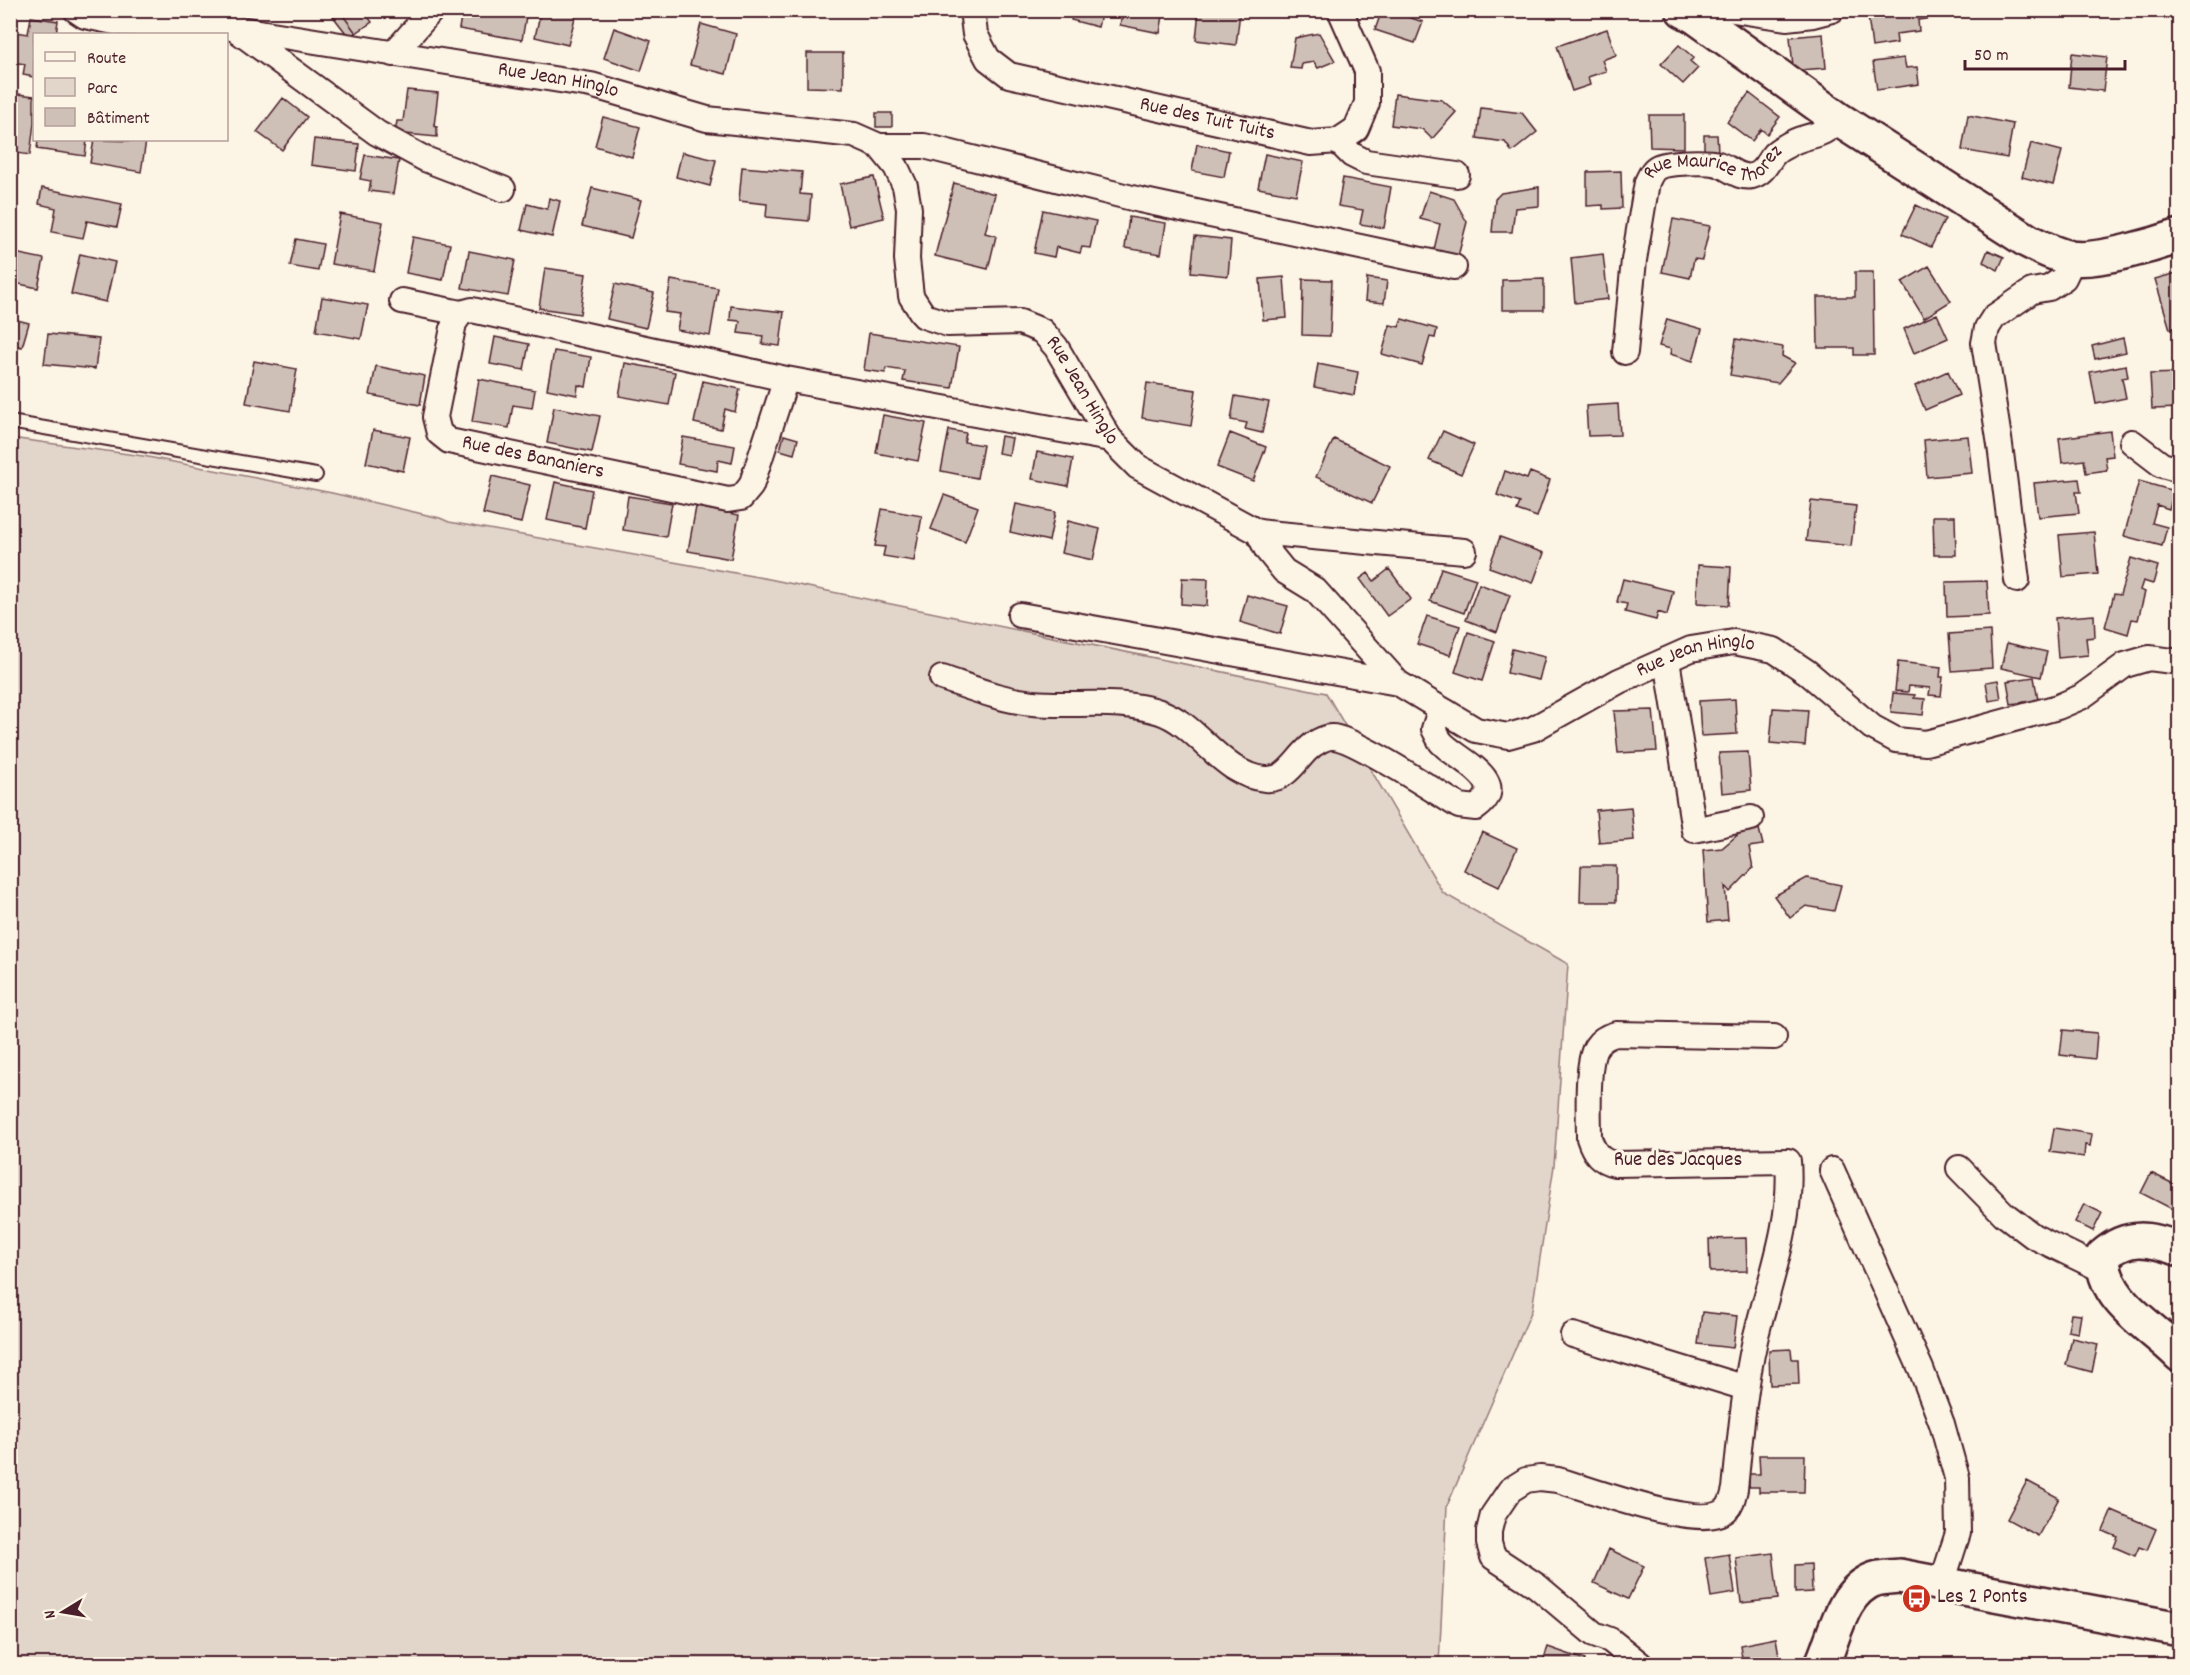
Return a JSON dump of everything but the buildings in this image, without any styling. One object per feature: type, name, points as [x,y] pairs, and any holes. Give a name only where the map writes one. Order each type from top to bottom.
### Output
[{"type":"street","name":"Rue Jean Hinglo","points":[[76,10],[85,16],[118,23],[234,28],[591,85],[707,119],[854,135],[879,146],[924,146],[1140,200],[1454,267]]},
{"type":"street","points":[[393,54],[432,10]]},
{"type":"street","name":"Rue des Tuit Tuits","points":[[972,10],[975,33],[988,59],[1009,75],[1311,142],[1338,141]]},
{"type":"street","points":[[1340,10],[1367,71],[1367,103],[1356,129],[1338,141],[1352,155],[1366,162],[1457,175]]},
{"type":"street","points":[[1733,10],[1786,18],[1832,10]]},
{"type":"street","points":[[1695,13],[1838,119],[2028,242],[2053,254],[2073,259],[2122,253],[2180,236]]},
{"type":"street","points":[[234,28],[377,133],[425,159],[503,189]]},
{"type":"street","name":"Rue Maurice Thorez","points":[[1625,352],[1634,260],[1647,182],[1652,172],[1660,166],[1669,164],[1716,164],[1745,177],[1754,176],[1762,171],[1782,148],[1790,143],[1822,134],[1838,119]]},
{"type":"street","name":"Rue Jean Hinglo","points":[[879,146],[896,167],[905,186],[909,210],[907,259],[911,296],[924,316],[948,324],[1020,322],[1042,331],[1056,347],[1110,439],[1138,467],[1258,532],[1464,551]]},
{"type":"street","points":[[2017,580],[2000,444],[1988,377],[1985,336],[1994,317],[2013,303],[2032,291],[2049,288],[2064,279],[2073,259]]},
{"type":"street","points":[[402,301],[461,313],[472,310],[786,379],[1110,439]]},
{"type":"street","name":"Rue des Bananiers","points":[[461,313],[454,323],[435,417],[439,433],[449,441],[728,500],[741,498],[751,486],[786,379]]},
{"type":"street","points":[[2132,442],[2162,465],[2180,471]]},
{"type":"street","name":"Rue Jean Hinglo","points":[[1258,532],[1267,550],[1284,571],[1315,590],[1398,683],[1476,730],[1508,736],[1533,729],[1618,681],[1691,649],[1734,642],[1774,650],[1807,672],[1872,727],[1896,740],[1926,743],[2058,707],[2080,698],[2126,665],[2149,658],[2180,662]]},
{"type":"street","points":[[1020,615],[1398,683]]},
{"type":"street","points":[[1667,660],[1694,830],[1751,818]]},
{"type":"street","points":[[942,678],[1001,699],[1035,703],[1107,704],[1151,709],[1182,722],[1225,761],[1244,772],[1263,779],[1278,778],[1288,772],[1309,747],[1322,739],[1332,737],[1354,744],[1459,806],[1476,808],[1485,802],[1488,794],[1486,780],[1474,766],[1441,742],[1434,729],[1438,717],[1446,712]]},
{"type":"street","name":"Rue des Jacques","points":[[1640,1665],[1610,1640],[1594,1634],[1536,1586],[1493,1557],[1489,1544],[1489,1531],[1493,1515],[1510,1490],[1526,1480],[1540,1478],[1558,1479],[1677,1515],[1698,1517],[1724,1511],[1731,1503],[1735,1489],[1746,1388],[1755,1341],[1784,1230],[1790,1183],[1788,1161],[1615,1164],[1606,1162],[1592,1149],[1589,1138],[1591,1065],[1592,1057],[1600,1042],[1616,1034],[1774,1037]]},
{"type":"street","points":[[1959,1168],[2004,1214],[2033,1236],[2103,1270]]},
{"type":"street","points":[[1832,1170],[1921,1370],[1942,1424],[1957,1478],[1958,1533],[1942,1583]]},
{"type":"street","points":[[2180,1249],[2152,1239],[2127,1242],[2113,1247],[2103,1256],[2103,1270],[2108,1284],[2121,1303],[2180,1355]]},
{"type":"street","points":[[1573,1335],[1746,1388]]},
{"type":"street","points":[[1822,1665],[1841,1611],[1853,1594],[1874,1580],[1899,1576],[2180,1629]]},
{"type":"lane","points":[[10,422],[316,475]]},
{"type":"green space","points":[[11,438],[143,456],[332,493],[449,522],[769,579],[1326,693],[1443,893],[1568,964],[1554,1166],[1532,1310],[1447,1506],[1439,1664],[11,1664]]},
{"type":"place","name":"Les 2 Ponts","points":[[1916,1598]]}]
